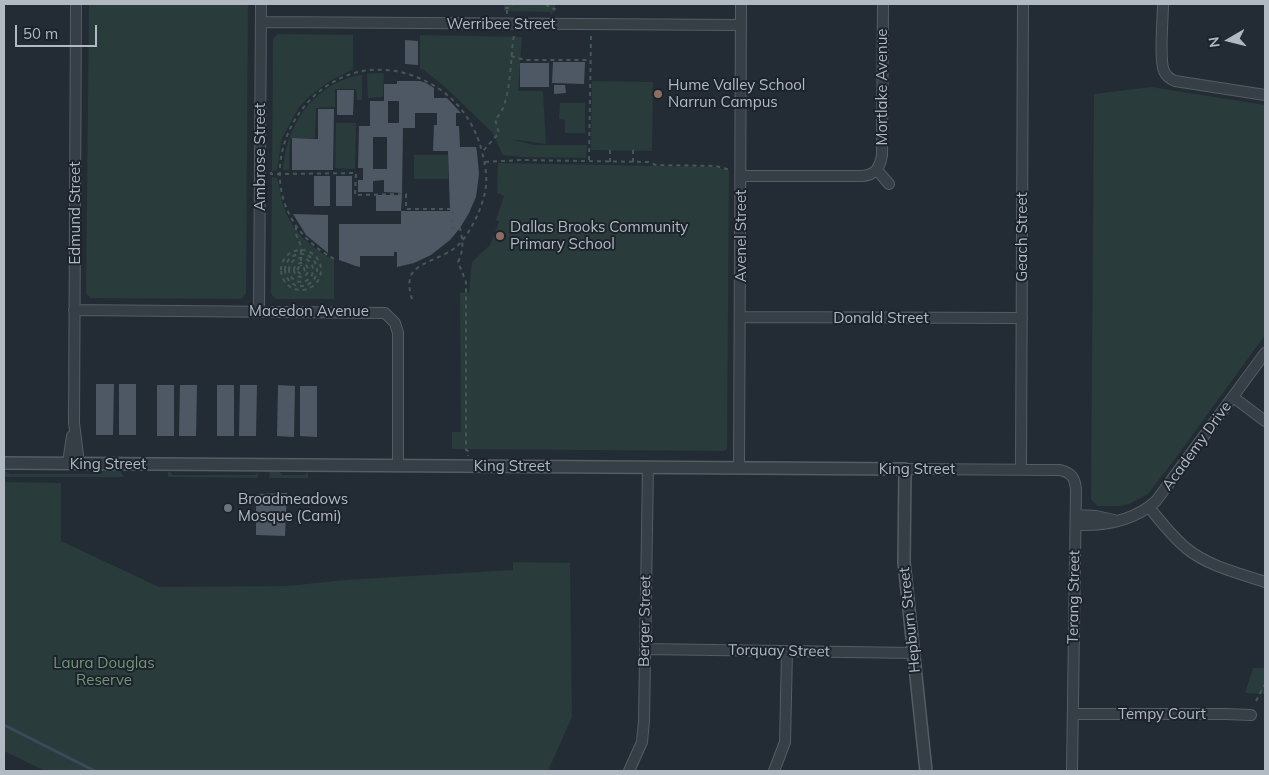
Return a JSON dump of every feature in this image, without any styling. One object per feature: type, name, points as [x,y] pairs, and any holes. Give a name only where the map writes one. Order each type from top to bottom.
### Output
[{"type":"street","name":"Edmund Street","points":[[73,463],[76,4]]},
{"type":"street","name":"Ambrose Street","points":[[259,311],[261,4]]},
{"type":"street","name":"Avenel Street","points":[[739,468],[741,4]]},
{"type":"street","name":"Mortlake Avenue","points":[[877,170],[882,156],[883,4]]},
{"type":"street","name":"Geach Street","points":[[1021,469],[1023,4]]},
{"type":"street","points":[[1163,4],[1162,62],[1166,75],[1175,81],[1265,95]]},
{"type":"street","name":"Werribee Street","points":[[261,22],[741,25]]},
{"type":"street","points":[[741,176],[862,176],[871,175],[877,170],[889,184]]},
{"type":"street","name":"Macedon Avenue","points":[[74,310],[385,313],[392,318],[398,333],[398,466]]},
{"type":"street","name":"Donald Street","points":[[740,317],[1022,318]]},
{"type":"street","name":"Academy Drive","points":[[1076,520],[1096,516],[1115,520],[1133,516],[1149,507],[1162,494],[1265,353]]},
{"type":"street","points":[[1233,397],[1265,421]]},
{"type":"street","name":"King Street","points":[[4,463],[1021,469]]},
{"type":"street","name":"Berger Street","points":[[629,771],[642,742],[643,734],[648,467]]},
{"type":"street","name":"Hepburn Street","points":[[905,469],[904,562],[926,771]]},
{"type":"street","name":"Terang Street","points":[[1021,469],[1060,470],[1070,474],[1076,483],[1072,771]]},
{"type":"street","points":[[1149,507],[1179,542],[1196,555],[1212,564],[1265,582]]},
{"type":"street","name":"Torquay Street","points":[[645,649],[914,653]]},
{"type":"street","points":[[774,771],[785,742],[787,652]]},
{"type":"street","name":"Tempy Court","points":[[1073,714],[1251,715]]},
{"type":"path","points":[[512,4],[505,8],[505,10],[516,13]]},
{"type":"path","points":[[543,13],[552,13],[552,10],[554,10],[554,8],[550,8],[546,4]]},
{"type":"path","points":[[482,152],[499,132],[495,119],[500,114],[505,102],[514,35]]},
{"type":"path","points":[[589,161],[591,35]]},
{"type":"path","points":[[511,56],[525,60],[591,60]]},
{"type":"path","points":[[334,259],[315,246],[296,226],[284,200],[280,174],[281,154],[285,137],[301,108],[313,96],[341,78],[357,72],[370,70],[400,72],[428,82],[439,88],[459,106],[477,134],[485,162],[486,179],[484,198],[463,240],[454,249],[415,269],[409,280],[412,299]]},
{"type":"path","points":[[610,150],[610,162]]},
{"type":"path","points":[[633,150],[633,162]]},
{"type":"path","points":[[485,162],[522,160],[648,162],[656,165],[716,166],[730,170]]},
{"type":"path","points":[[260,170],[271,170],[271,174],[356,173],[356,195],[406,194],[406,209],[453,209],[452,228],[460,228],[463,240],[462,254],[458,262],[466,282],[466,450],[468,450],[468,466]]},
{"type":"path","points":[[296,226],[296,234],[300,242],[301,252],[301,265],[298,270]]},
{"type":"path","points":[[294,251],[313,254],[320,264],[321,270],[317,282],[313,286],[301,290],[288,285],[284,280],[284,269],[284,260],[294,251]]},
{"type":"path","points":[[301,252],[311,256],[317,265],[317,275],[311,283],[301,286],[290,282],[284,269],[286,265],[291,257],[301,252]]},
{"type":"path","points":[[301,258],[311,263],[313,270],[311,277],[301,282],[292,278],[290,266],[293,260],[301,258]]},
{"type":"path","points":[[294,270],[297,264],[307,266],[308,270]]},
{"type":"path","points":[[286,265],[290,266]]},
{"type":"path","points":[[301,265],[304,270]]},
{"type":"path","points":[[294,270],[298,270],[301,273],[301,277]]},
{"type":"path","points":[[294,270],[301,277]]},
{"type":"path","points":[[301,273],[304,270],[321,270]]},
{"type":"path","points":[[301,277],[307,274],[308,270]]},
{"type":"path","points":[[286,274],[290,273]]},
{"type":"path","points":[[292,278],[296,274]]},
{"type":"path","points":[[301,282],[301,290]]},
{"type":"path","points":[[1256,701],[1265,684]]},
{"type":"green space","points":[[89,4],[248,4],[246,294],[241,299],[91,298],[86,293]]},
{"type":"green space","points":[[504,4],[555,4],[555,12],[504,11]]},
{"type":"green space","points":[[278,34],[353,35],[353,69],[328,82],[299,107],[282,138],[277,170],[272,171],[273,39]]},
{"type":"green space","points":[[420,35],[522,37],[518,91],[543,91],[546,144],[510,139],[534,145],[587,145],[586,158],[503,155],[492,132],[446,88],[424,70],[420,69]]},
{"type":"green space","points":[[384,73],[383,97],[368,98],[367,74]]},
{"type":"green space","points":[[362,75],[362,100],[357,100],[356,89],[335,89],[335,107],[316,108],[315,138],[290,138],[289,170],[283,170],[288,142],[300,116],[309,105],[318,95],[330,87],[348,78]]},
{"type":"green space","points":[[592,81],[653,82],[652,151],[591,150]]},
{"type":"green space","points":[[1151,87],[1265,105],[1265,335],[1148,494],[1129,504],[1097,506],[1091,499],[1094,94]]},
{"type":"green space","points":[[560,103],[585,103],[585,133],[565,133],[565,120],[559,119]]},
{"type":"green space","points":[[336,123],[356,123],[355,169],[335,168]]},
{"type":"green space","points":[[414,155],[448,155],[448,179],[414,179]]},
{"type":"green space","points":[[498,163],[716,167],[729,171],[727,449],[724,451],[452,449],[452,432],[461,432],[460,293],[469,292],[472,262],[490,245],[499,222],[496,220],[504,196],[497,193]]},
{"type":"green space","points":[[272,177],[277,178],[283,205],[291,222],[310,244],[334,260],[334,299],[276,299],[271,294]]},
{"type":"green space","points":[[4,470],[10,474],[100,474],[104,471],[120,471],[124,477],[4,477]]},
{"type":"green space","points":[[170,471],[173,475],[254,475],[258,473],[258,478],[168,477],[168,472]]},
{"type":"green space","points":[[270,471],[279,472],[283,475],[304,475],[308,472],[308,478],[269,478]]},
{"type":"green space","name":"Laura Douglas Reserve","points":[[4,482],[61,483],[61,541],[159,587],[288,586],[345,580],[513,570],[513,562],[570,563],[572,717],[548,771],[45,771],[4,751]]},
{"type":"green space","points":[[1253,668],[1265,668],[1265,694],[1245,693]]},
{"type":"building","points":[[405,40],[418,41],[418,65],[405,64]]},
{"type":"building","points":[[553,62],[585,62],[584,84],[552,83]]},
{"type":"building","points":[[520,63],[549,63],[549,87],[520,87]]},
{"type":"building","points":[[397,81],[420,81],[426,83],[434,88],[434,98],[447,98],[461,113],[456,113],[456,126],[459,126],[460,147],[476,147],[477,152],[479,174],[476,197],[460,228],[450,240],[431,255],[414,263],[397,267],[397,252],[394,252],[394,256],[360,256],[360,267],[339,260],[339,224],[401,224],[401,211],[450,211],[448,151],[433,151],[434,125],[437,125],[437,113],[415,113],[415,128],[403,128],[402,193],[384,192],[384,180],[373,181],[373,192],[358,192],[358,180],[363,180],[363,168],[358,168],[359,126],[370,126],[370,101],[384,101],[384,84],[397,84]],"holes":[[[388,101],[399,101],[399,123],[388,123]],[[373,137],[387,137],[387,169],[373,169]]]},
{"type":"building","points":[[554,85],[565,85],[566,93],[554,94]]},
{"type":"building","points":[[337,90],[354,90],[353,115],[337,115]]},
{"type":"building","points":[[318,109],[334,109],[333,170],[292,170],[292,138],[318,139]]},
{"type":"building","points":[[314,176],[330,176],[330,206],[314,206]]},
{"type":"building","points":[[336,176],[352,176],[352,206],[336,206]]},
{"type":"building","points":[[376,195],[402,195],[401,211],[376,211]]},
{"type":"building","points":[[293,214],[328,215],[328,253],[306,235]]},
{"type":"building","points":[[96,384],[114,384],[113,435],[96,435]]},
{"type":"building","points":[[119,384],[136,384],[136,435],[119,435]]},
{"type":"building","points":[[157,385],[174,385],[174,436],[157,436]]},
{"type":"building","points":[[180,385],[197,385],[196,436],[179,436]]},
{"type":"building","points":[[217,385],[234,385],[234,436],[217,436]]},
{"type":"building","points":[[240,385],[257,385],[256,436],[239,436]]},
{"type":"building","points":[[278,385],[295,386],[294,437],[277,436]]},
{"type":"building","points":[[300,386],[317,386],[317,437],[300,436]]},
{"type":"building","points":[[287,493],[285,536],[256,535],[256,494]]},
{"type":"waterway","points":[[4,725],[95,771]]},
{"type":"place","name":"Hume Valley School Narrun Campus","points":[[658,94]]},
{"type":"place","name":"Dallas Brooks Community Primary School","points":[[500,236]]},
{"type":"place","name":"Broadmeadows Mosque (Cami)","points":[[228,508]]}]
